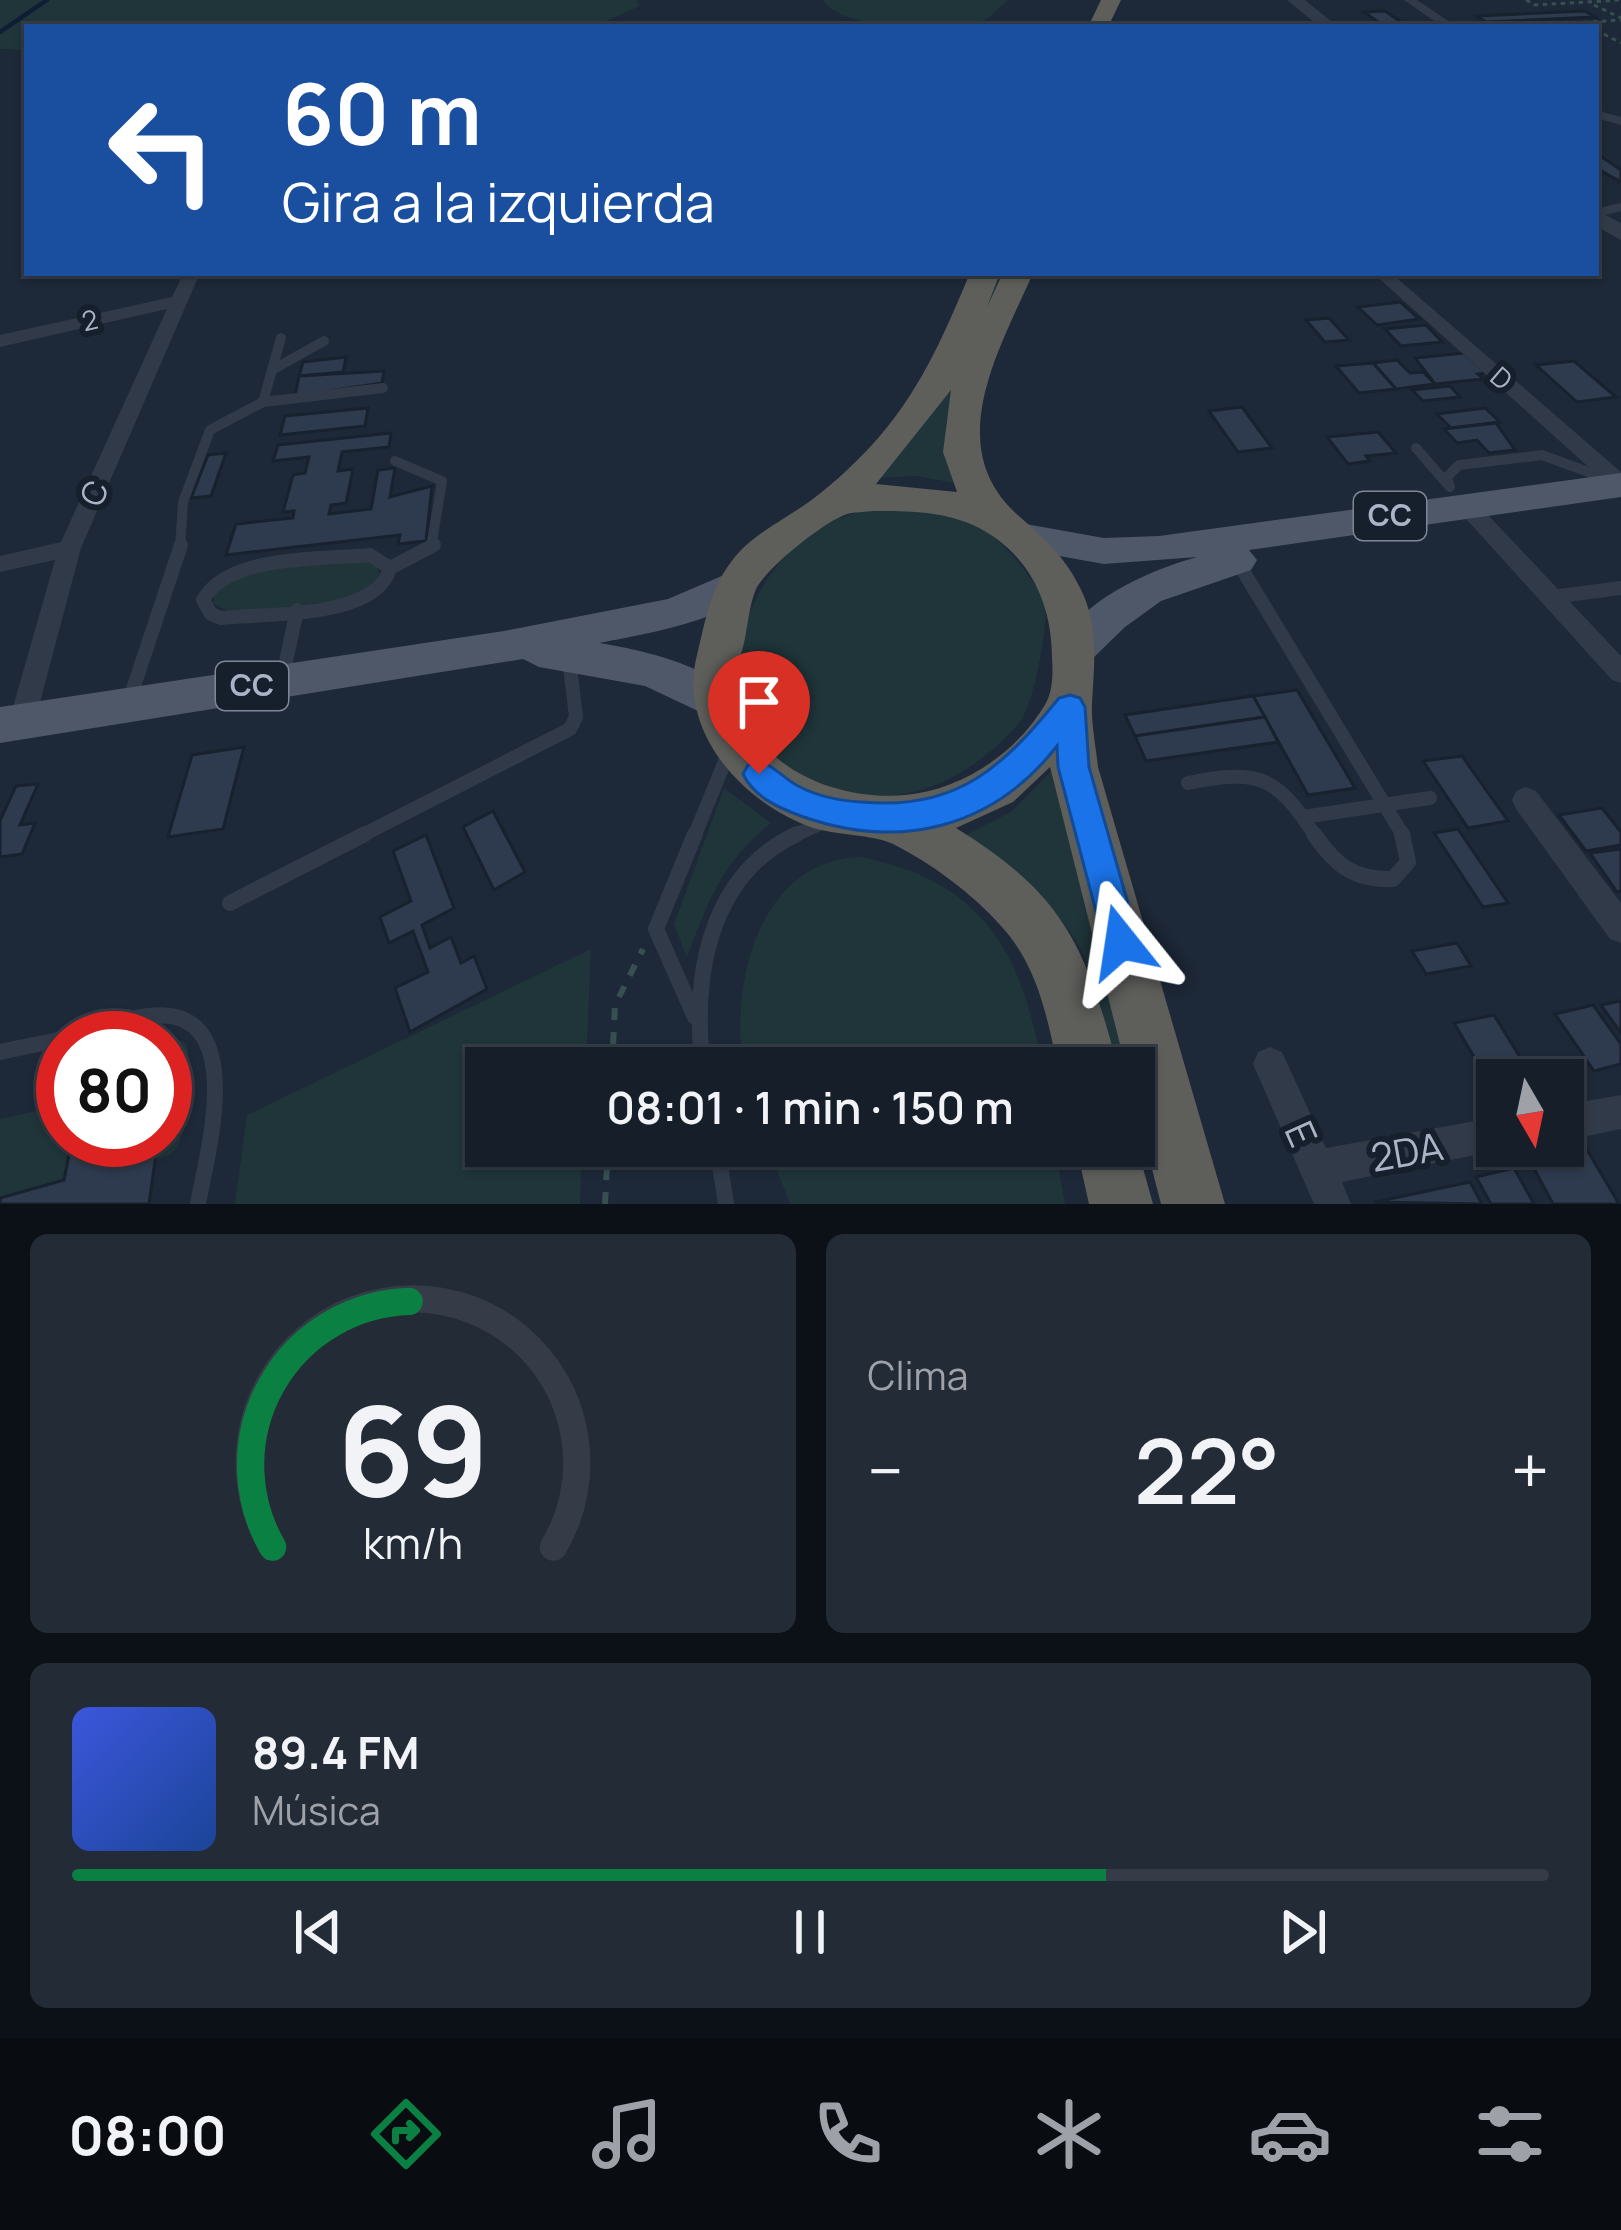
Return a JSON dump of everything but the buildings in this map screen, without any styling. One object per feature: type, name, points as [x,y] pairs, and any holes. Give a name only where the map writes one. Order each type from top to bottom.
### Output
[{"type":"highway","points":[[834,503],[927,401],[984,276]]},
{"type":"highway","points":[[1013,531],[968,480],[957,436],[963,404],[1017,276]]},
{"type":"highway","name":"CC","points":[[878,494],[924,496],[967,506],[1013,531],[1054,574],[1071,609],[1075,652],[1070,707],[1025,763],[971,802],[899,820],[839,815],[787,796],[759,774],[724,720],[718,657],[738,583],[770,548],[834,503],[878,494]]},
{"type":"highway","points":[[1070,707],[1074,767],[1193,1204]]},
{"type":"highway","points":[[899,820],[966,864],[1033,921],[1070,994],[1083,1047]]},
{"type":"highway","points":[[1112,1167],[1121,1204]]},
{"type":"main road","name":"CC","points":[[1013,531],[1104,551],[1159,549],[1621,484]]},
{"type":"main road","name":"CC","points":[[1075,652],[1104,619],[1137,594],[1189,572],[1467,506],[1621,509]]},
{"type":"main road","name":"CC","points":[[11,723],[504,646],[676,612],[738,583]]},
{"type":"main road","name":"CC","points":[[504,646],[680,678],[724,720]]},
{"type":"street","points":[[1295,0],[1326,24]]},
{"type":"street","points":[[1410,0],[1446,24]]},
{"type":"street","name":"C","points":[[11,723],[70,548],[191,276]]},
{"type":"street","name":"D","points":[[1385,276],[1621,484]]},
{"type":"street","name":"2","points":[[0,341],[180,301]]},
{"type":"street","points":[[1467,506],[1621,673]]},
{"type":"street","points":[[0,564],[70,548]]},
{"type":"street","points":[[1526,800],[1621,928]]},
{"type":"street","name":"E","points":[[1270,1064],[1333,1204]]},
{"type":"street","points":[[1584,1119],[1621,1112]]},
{"type":"street","name":"2DA","points":[[1317,1168],[1476,1139]]},
{"type":"lane","points":[[262,402],[281,338]]},
{"type":"lane","points":[[272,370],[324,341]]},
{"type":"lane","points":[[128,704],[182,543],[182,502],[210,430],[262,402],[383,388]]},
{"type":"lane","points":[[1416,448],[1467,506]]},
{"type":"lane","points":[[390,568],[434,546],[442,481],[395,461]]},
{"type":"lane","points":[[370,555],[390,568],[387,584],[362,602],[221,617],[211,614],[203,600],[213,583],[235,569],[370,555]]},
{"type":"lane","points":[[1188,783],[1250,773],[1289,793],[1335,864],[1349,874],[1380,882],[1394,879],[1408,862],[1404,837],[1237,560]]},
{"type":"lane","points":[[1551,597],[1621,588]]},
{"type":"lane","points":[[281,681],[297,610]]},
{"type":"lane","points":[[230,903],[570,729],[576,717],[568,655]]},
{"type":"lane","points":[[700,1047],[695,1018],[656,928],[724,720]]},
{"type":"lane","points":[[1303,818],[1430,798]]},
{"type":"lane","points":[[695,1018],[708,938],[732,889],[770,849],[839,815]]},
{"type":"lane","points":[[192,1023],[212,1040],[217,1066],[198,1204]]},
{"type":"lane","points":[[0,1052],[36,1044]]},
{"type":"lane","points":[[720,1167],[726,1204]]},
{"type":"path","points":[[1526,0],[1535,5],[1621,0]]},
{"type":"path","points":[[1589,2],[1621,19]]},
{"type":"path","points":[[1554,24],[1621,19]]},
{"type":"path","points":[[1582,22],[1586,24]]},
{"type":"path","points":[[613,1047],[615,1005],[628,970],[656,928]]},
{"type":"path","points":[[605,1204],[607,1167]]},
{"type":"green space","points":[[0,0],[637,0],[640,6],[599,24],[24,24],[24,50],[0,49]]},
{"type":"green space","points":[[823,0],[1008,0],[990,17],[973,24],[879,24],[833,10]]},
{"type":"green space","points":[[996,276],[1006,276],[946,421],[948,455],[959,484],[917,476],[875,478]]},
{"type":"green space","points":[[906,507],[976,525],[1021,565],[1045,607],[1038,667],[1020,722],[966,769],[923,789],[876,796],[852,794],[804,779],[770,753],[748,718],[740,679],[743,637],[757,596],[783,559],[819,528],[850,514]]},
{"type":"green space","points":[[361,560],[376,564],[380,576],[354,599],[231,613],[213,603],[215,591],[243,572]]},
{"type":"green space","points":[[1051,772],[1122,1047],[1110,1047],[1092,975],[1070,933],[1022,879],[966,835],[1012,811]]},
{"type":"green space","points":[[724,788],[771,823],[729,867],[687,958],[674,924]]},
{"type":"green space","points":[[860,857],[902,868],[937,883],[966,903],[1008,956],[1023,989],[1038,1047],[741,1047],[741,1001],[758,933],[775,903],[797,880],[825,864]]},
{"type":"green space","points":[[591,949],[587,1047],[465,1047],[465,1167],[581,1167],[580,1204],[235,1204],[247,1115]]},
{"type":"green space","points":[[36,1111],[36,1167],[67,1167],[64,1180],[0,1198],[0,1119]]},
{"type":"green space","points":[[775,1167],[1059,1167],[1065,1204],[790,1204]]},
{"type":"waterway","points":[[0,32],[47,0]]},
{"type":"route","points":[[759,774],[787,796],[839,815],[899,820],[971,802],[1025,763],[1070,707],[1074,767],[1121,942]]}]
